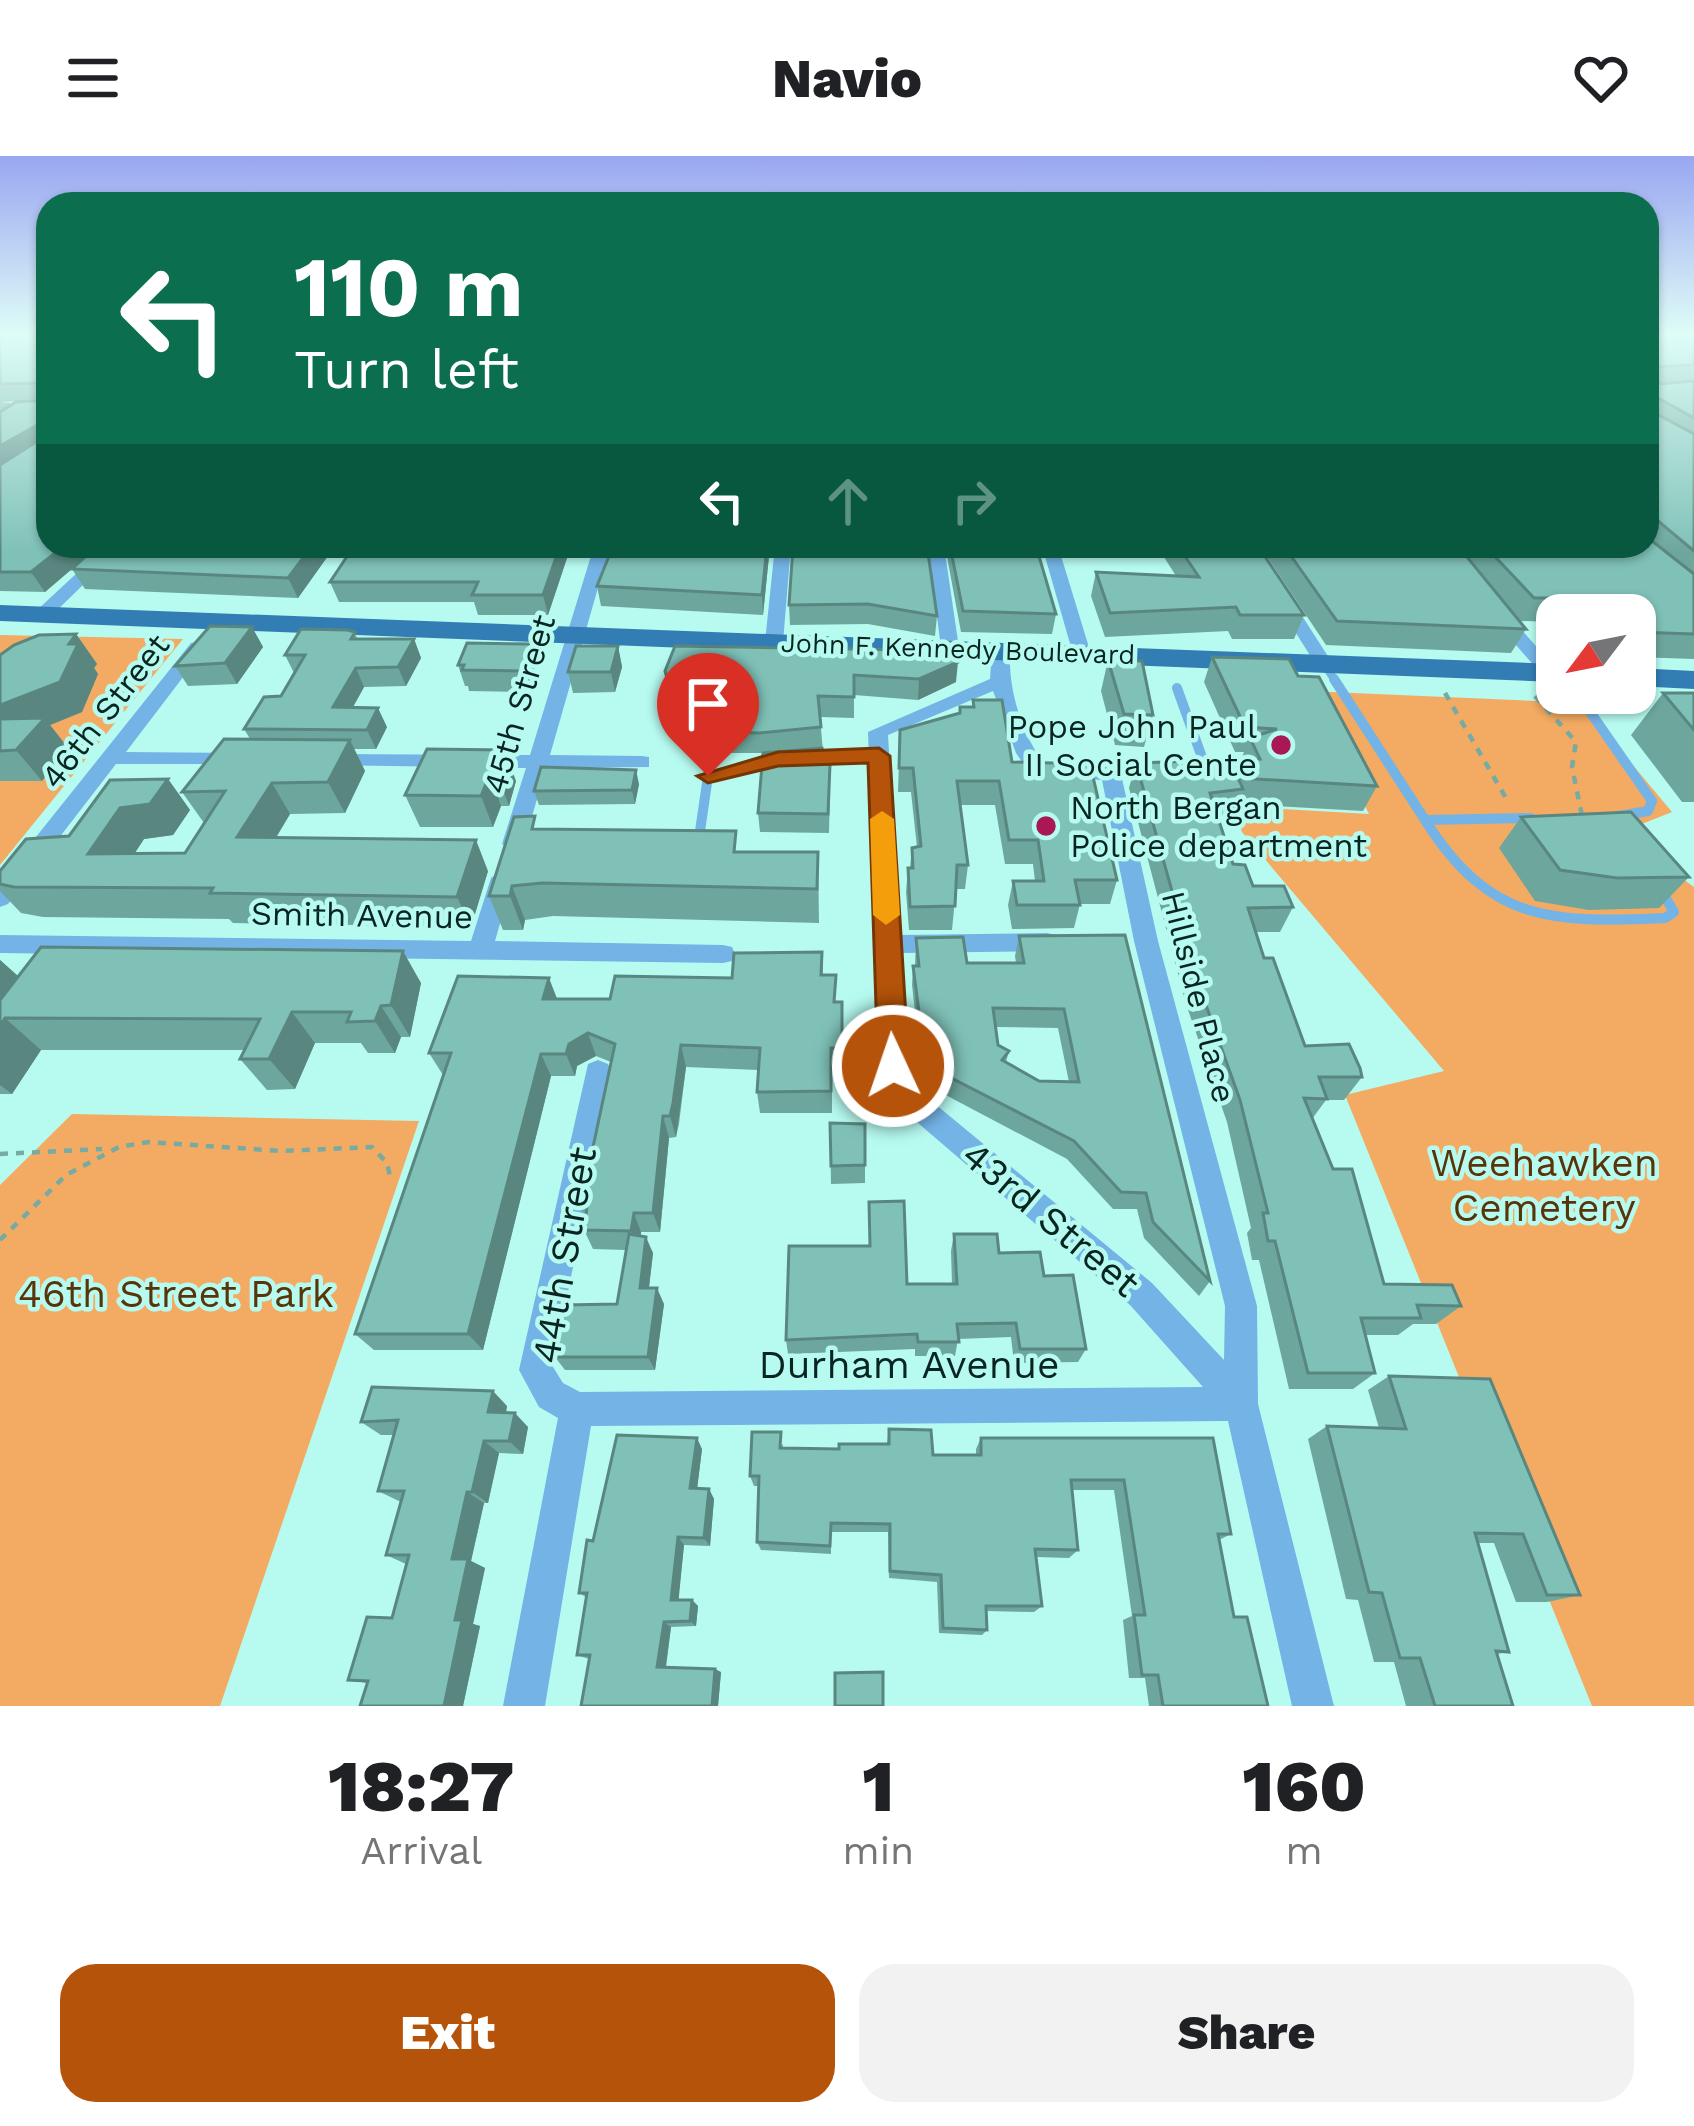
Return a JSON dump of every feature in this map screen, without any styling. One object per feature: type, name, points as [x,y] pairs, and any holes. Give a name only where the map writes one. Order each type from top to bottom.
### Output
[{"type":"main road","name":"John F. Kennedy Boulevard","points":[[0,613],[1082,653],[1536,678]]},
{"type":"main road","points":[[1656,678],[1694,680]]},
{"type":"street","points":[[41,616],[102,558]]},
{"type":"street","name":"45th Street","points":[[479,950],[598,558]]},
{"type":"street","points":[[774,642],[782,558]]},
{"type":"street","points":[[938,558],[950,648]]},
{"type":"street","points":[[1054,558],[1082,653]]},
{"type":"street","points":[[1257,558],[1324,664]]},
{"type":"street","points":[[1491,605],[1536,662]]},
{"type":"street","name":"46th Street","points":[[0,898],[217,622]]},
{"type":"street","points":[[879,756],[878,732],[999,682],[1001,650]]},
{"type":"street","name":"Hillside Place","points":[[999,682],[1025,753],[1038,770],[1118,777],[1134,941],[1241,1306],[1241,1404]]},
{"type":"street","name":"43rd Street","points":[[879,756],[893,1066],[900,1091],[1141,1294],[1241,1404],[1313,1706]]},
{"type":"street","points":[[110,758],[275,760]]},
{"type":"street","points":[[299,760],[642,762]]},
{"type":"street","points":[[888,944],[1075,942]]},
{"type":"street","name":"Smith Avenue","points":[[0,944],[723,954]]},
{"type":"street","name":"44th Street","points":[[524,1706],[577,1408],[551,1395],[536,1370],[598,1072]]},
{"type":"street","name":"Durham Avenue","points":[[577,1408],[1241,1404]]},
{"type":"lane","points":[[1324,664],[1460,874],[1480,892],[1533,917],[1559,923],[1665,918],[1674,912],[1656,883]]},
{"type":"lane","points":[[1177,688],[1208,774],[1185,778]]},
{"type":"lane","points":[[1582,817],[1648,811],[1652,801],[1591,714]]},
{"type":"lane","points":[[699,838],[708,776],[778,759],[879,756]]},
{"type":"lane","points":[[1602,817],[1615,833]]},
{"type":"lane","points":[[1425,820],[1539,818]]},
{"type":"path","points":[[1443,688],[1518,818]]},
{"type":"path","points":[[1560,714],[1576,742],[1572,767],[1582,817]]},
{"type":"path","points":[[0,1154],[108,1148],[141,1139],[209,1141],[272,1150],[372,1147],[387,1163],[390,1176]]},
{"type":"path","points":[[0,1240],[52,1183],[108,1148]]},
{"type":"green space","points":[[0,635],[183,639],[0,865]]},
{"type":"green space","name":"Weehawken Cemetery","points":[[1307,691],[1536,701],[1536,714],[1590,714],[1672,812],[1619,833],[1694,887],[1694,1706],[1592,1706],[1345,1095],[1444,1071],[1242,832],[1231,806],[1369,814]]},
{"type":"green space","name":"46th Street Park","points":[[72,1114],[419,1121],[220,1706],[0,1706],[0,1185]]},
{"type":"building","points":[[36,408],[36,426],[0,446],[0,412]]},
{"type":"building","points":[[1659,415],[1694,434],[1694,551],[1659,522]]},
{"type":"building","points":[[36,442],[36,558],[49,558],[31,572],[0,572],[0,465]]},
{"type":"building","points":[[1659,546],[1694,574],[1694,634],[1656,633],[1656,594],[1536,594],[1536,598],[1496,558],[1659,558]]},
{"type":"building","points":[[84,558],[303,558],[288,578],[72,569]]},
{"type":"building","points":[[346,558],[556,558],[543,595],[472,595],[478,582],[330,582]]},
{"type":"building","points":[[608,558],[766,558],[762,595],[597,586]]},
{"type":"building","points":[[792,558],[929,558],[937,616],[868,604],[789,605]]},
{"type":"building","points":[[952,558],[1040,558],[1056,614],[963,611]]},
{"type":"building","points":[[1186,558],[1266,558],[1304,615],[1240,615],[1236,607],[1110,613],[1096,572],[1199,577]]},
{"type":"building","points":[[1292,558],[1468,558],[1526,629],[1337,621]]},
{"type":"building","points":[[210,626],[252,627],[225,663],[175,666]]},
{"type":"building","points":[[301,629],[355,632],[351,639],[414,639],[398,667],[356,668],[333,707],[378,708],[367,730],[244,729],[264,697],[281,696],[305,655],[285,655]]},
{"type":"building","points":[[76,634],[69,644],[78,644],[60,682],[0,705],[0,655],[39,635]]},
{"type":"building","points":[[914,641],[955,643],[958,662],[919,679],[854,675],[854,697],[818,696],[821,727],[726,732],[737,682],[667,678],[665,671],[675,646],[915,650]]},
{"type":"building","points":[[467,643],[530,644],[522,671],[462,670],[464,665],[458,665]]},
{"type":"building","points":[[576,646],[618,646],[611,672],[568,672]]},
{"type":"building","points":[[1212,657],[1289,659],[1298,676],[1319,677],[1377,786],[1238,778],[1243,789],[1210,793],[1233,864],[1245,865],[1253,886],[1284,886],[1293,907],[1248,908],[1264,958],[1273,958],[1305,1046],[1349,1044],[1360,1068],[1362,1077],[1319,1077],[1327,1099],[1304,1098],[1333,1169],[1352,1169],[1384,1284],[1452,1285],[1461,1306],[1417,1305],[1421,1318],[1361,1318],[1375,1373],[1308,1373],[1275,1241],[1268,1241],[1263,1213],[1268,1213],[1240,1100],[1197,980],[1136,763],[1260,759],[1250,738],[1277,729],[1245,727]]},
{"type":"building","points":[[1108,660],[1142,661],[1153,715],[1124,714]]},
{"type":"building","points":[[1663,693],[1694,693],[1694,730]]},
{"type":"building","points":[[973,700],[1002,700],[1012,762],[1090,764],[1117,880],[1075,880],[1080,905],[1017,905],[1013,881],[1044,881],[1038,840],[1009,840],[999,781],[957,781],[968,865],[957,865],[955,906],[910,907],[908,868],[913,868],[912,848],[921,846],[913,768],[899,768],[900,730],[960,713],[960,707],[974,707]]},
{"type":"building","points":[[45,718],[16,750],[0,751],[0,719]]},
{"type":"building","points":[[224,739],[350,740],[328,782],[272,783],[237,837],[476,840],[457,897],[0,884],[0,871],[26,839],[69,836],[110,780],[168,779],[150,804],[120,808],[88,854],[185,853],[225,791],[182,792]]},
{"type":"building","points":[[822,748],[824,764],[830,764],[828,814],[758,813],[763,753]]},
{"type":"building","points":[[427,749],[505,750],[497,774],[490,774],[481,796],[405,795]]},
{"type":"building","points":[[541,767],[636,770],[632,790],[534,791]]},
{"type":"building","points":[[1631,812],[1689,877],[1617,878],[1560,870],[1521,817]]},
{"type":"building","points":[[535,816],[532,829],[736,831],[734,852],[818,852],[817,889],[542,883],[512,886],[510,896],[489,896],[514,817]]},
{"type":"building","points":[[1125,935],[1210,1281],[1153,1222],[1146,1193],[1121,1192],[1074,1141],[926,1065],[913,966],[919,966],[916,938],[963,937],[967,963],[1024,963],[1019,936]],"holes":[[[993,1008],[1064,1009],[1079,1082],[1039,1081],[1002,1060],[1009,1051],[998,1045]]]},
{"type":"building","points":[[41,947],[403,951],[391,1005],[381,1006],[375,1021],[347,1022],[351,1012],[292,1012],[269,1059],[240,1059],[260,1019],[5,1018],[0,1026],[0,1000]]},
{"type":"building","points":[[822,952],[821,975],[836,975],[834,1002],[842,1002],[842,1048],[831,1048],[831,1091],[757,1092],[760,1048],[681,1045],[670,1116],[663,1116],[653,1213],[634,1213],[631,1231],[584,1230],[587,1207],[580,1208],[615,1044],[588,1033],[569,1044],[566,1054],[541,1054],[468,1334],[355,1334],[451,1053],[429,1053],[458,976],[549,978],[543,999],[610,999],[615,976],[732,978],[734,953]]},
{"type":"building","points":[[830,1123],[865,1124],[865,1165],[831,1166]]},
{"type":"building","points":[[904,1201],[907,1284],[957,1284],[954,1234],[997,1234],[999,1253],[1040,1252],[1044,1276],[1073,1275],[1086,1349],[1020,1349],[1016,1323],[957,1324],[959,1342],[918,1342],[917,1334],[786,1340],[789,1246],[870,1246],[869,1202]]},
{"type":"building","points":[[629,1234],[646,1237],[640,1288],[657,1288],[648,1357],[555,1357],[565,1305],[617,1304]]},
{"type":"building","points":[[1389,1376],[1490,1379],[1580,1595],[1547,1595],[1523,1534],[1475,1533],[1509,1652],[1496,1651],[1513,1706],[1435,1706],[1420,1658],[1400,1658],[1382,1593],[1369,1592],[1327,1426],[1406,1429]]},
{"type":"building","points":[[372,1387],[493,1391],[488,1412],[515,1413],[509,1441],[484,1441],[472,1492],[467,1492],[452,1559],[468,1559],[455,1620],[462,1620],[444,1706],[360,1706],[368,1681],[348,1680],[367,1617],[392,1618],[409,1555],[386,1555],[404,1491],[378,1491],[398,1420],[361,1422]]},
{"type":"building","points":[[889,1429],[931,1430],[933,1455],[981,1455],[981,1438],[1213,1438],[1231,1534],[1218,1534],[1234,1617],[1247,1617],[1268,1706],[1163,1706],[1158,1675],[1142,1675],[1134,1615],[1145,1615],[1124,1480],[1071,1480],[1078,1550],[1035,1549],[1042,1606],[986,1606],[987,1630],[943,1628],[941,1575],[890,1571],[890,1524],[831,1523],[830,1546],[757,1542],[759,1476],[750,1476],[752,1432],[781,1432],[780,1448],[839,1449],[839,1444],[889,1444]]},
{"type":"building","points":[[617,1435],[697,1438],[690,1488],[709,1489],[704,1538],[678,1537],[671,1600],[692,1600],[690,1621],[664,1622],[657,1667],[715,1669],[712,1706],[581,1706],[590,1655],[577,1655],[587,1593],[579,1593],[587,1540],[593,1541]]},
{"type":"building","points":[[883,1672],[883,1706],[835,1706],[835,1673]]},
{"type":"slow traffic","points":[[882,819],[886,915]]},
{"type":"place","name":"Pope John Paul II Social Cente","points":[[1281,745]]},
{"type":"place","name":"North Bergan Police department","points":[[1046,826]]},
{"type":"route","points":[[708,776],[778,759],[879,756],[893,1066]]}]
